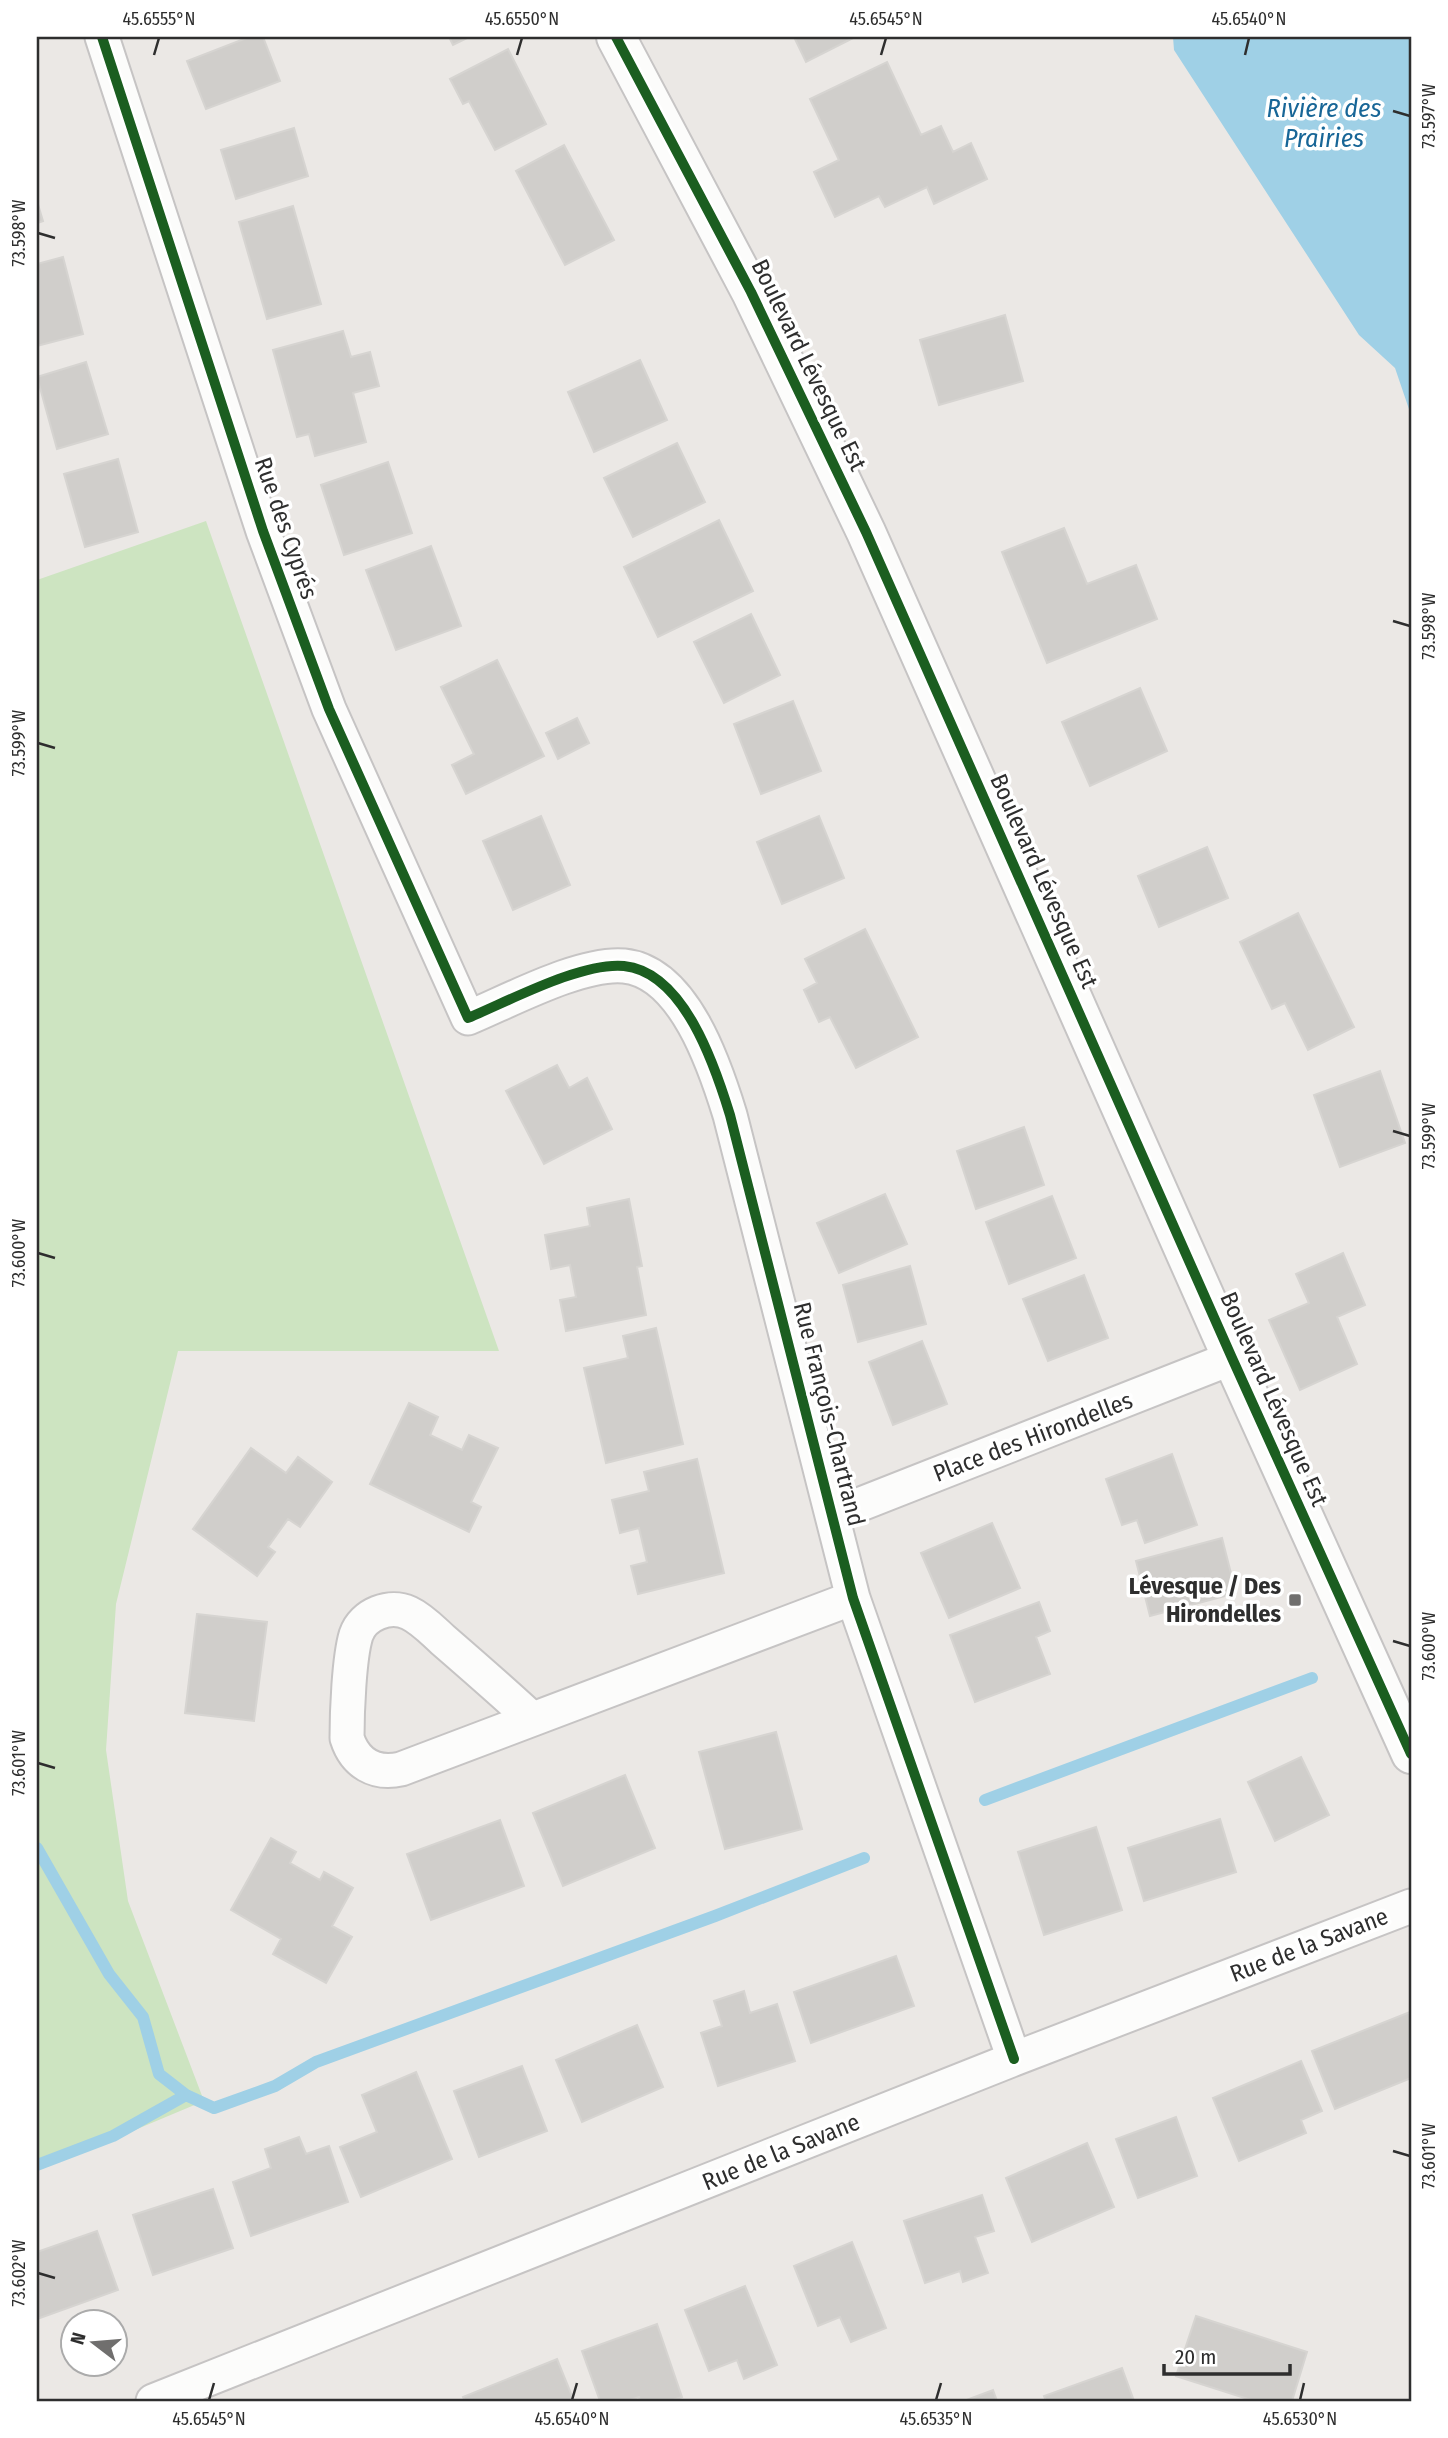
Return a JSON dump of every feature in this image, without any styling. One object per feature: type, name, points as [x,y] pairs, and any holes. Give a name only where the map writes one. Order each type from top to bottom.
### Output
[{"type":"street","name":"Rue des Cyprés","points":[[102,37],[263,531],[328,709],[468,1018]]},
{"type":"street","name":"Boulevard Lévesque Est","points":[[615,37],[751,292],[866,532],[1232,1358],[1411,1754]]},
{"type":"street","name":"Rue François-Chartrand","points":[[468,1018],[569,976],[597,968],[623,966],[641,970],[657,978],[685,1009],[722,1088],[730,1115],[853,1598],[1014,2059]]},
{"type":"street","name":"Place des Hirondelles","points":[[833,1515],[1232,1358]]},
{"type":"street","points":[[532,1719],[410,1613],[392,1609],[383,1611],[374,1614],[360,1627],[353,1653],[347,1738],[356,1756],[371,1768],[391,1771],[401,1769],[853,1598]]},
{"type":"street","name":"Rue de la Savane","points":[[153,2401],[1014,2059],[1411,1906]]},
{"type":"green space","points":[[206,521],[499,1351],[178,1351],[116,1604],[106,1750],[128,1901],[204,2101],[37,2171],[37,580]]},
{"type":"water","name":"Rivière des Prairies","points":[[1173,37],[1411,37],[1411,415],[1395,368],[1359,335],[1174,50]]},
{"type":"building","points":[[249,37],[263,37],[280,81],[206,109],[187,61]]},
{"type":"building","points":[[449,37],[469,37],[453,45]]},
{"type":"building","points":[[794,37],[855,37],[806,62]]},
{"type":"building","points":[[508,49],[546,124],[495,150],[469,101],[463,104],[450,79]]},
{"type":"building","points":[[887,62],[921,135],[941,126],[953,152],[971,143],[987,179],[934,204],[927,187],[885,207],[879,196],[835,217],[814,172],[839,160],[810,99]]},
{"type":"building","points":[[294,128],[308,176],[236,199],[221,150]]},
{"type":"building","points":[[564,145],[614,240],[565,265],[516,171]]},
{"type":"building","points":[[37,201],[43,221],[37,223]]},
{"type":"building","points":[[293,206],[321,304],[267,319],[239,222]]},
{"type":"building","points":[[63,257],[83,334],[37,346],[37,264]]},
{"type":"building","points":[[1005,315],[1023,381],[939,405],[920,340]]},
{"type":"building","points":[[343,331],[351,357],[370,352],[379,386],[353,393],[366,442],[315,456],[309,434],[297,437],[273,350]]},
{"type":"building","points":[[640,360],[667,420],[594,452],[568,392]]},
{"type":"building","points":[[86,362],[108,434],[57,449],[37,377]]},
{"type":"building","points":[[677,443],[705,502],[633,537],[604,478]]},
{"type":"building","points":[[118,459],[138,532],[85,547],[64,474]]},
{"type":"building","points":[[388,462],[412,533],[344,555],[321,485]]},
{"type":"building","points":[[719,520],[753,591],[658,637],[624,567]]},
{"type":"building","points":[[1064,528],[1087,584],[1136,565],[1157,619],[1047,663],[1002,552]]},
{"type":"building","points":[[431,546],[461,626],[396,650],[366,570]]},
{"type":"building","points":[[751,614],[780,675],[724,703],[694,642]]},
{"type":"building","points":[[497,660],[544,756],[466,794],[452,765],[474,754],[441,687]]},
{"type":"building","points":[[1140,688],[1167,751],[1090,786],[1062,722]]},
{"type":"building","points":[[793,701],[821,771],[761,794],[734,724]]},
{"type":"building","points":[[577,718],[589,743],[558,759],[546,733]]},
{"type":"building","points":[[541,816],[570,885],[513,910],[483,841]]},
{"type":"building","points":[[819,816],[844,878],[782,904],[757,842]]},
{"type":"building","points":[[1207,847],[1228,898],[1159,927],[1138,876]]},
{"type":"building","points":[[1298,913],[1354,1027],[1308,1050],[1285,1003],[1272,1009],[1240,942]]},
{"type":"building","points":[[865,929],[918,1037],[856,1068],[830,1017],[819,1022],[804,990],[817,983],[805,959]]},
{"type":"building","points":[[557,1065],[569,1088],[587,1078],[612,1129],[544,1164],[506,1091]]},
{"type":"building","points":[[1380,1071],[1405,1143],[1340,1167],[1314,1095]]},
{"type":"building","points":[[1024,1127],[1044,1185],[976,1209],[957,1151]]},
{"type":"building","points":[[885,1194],[907,1244],[839,1273],[817,1223]]},
{"type":"building","points":[[1052,1196],[1076,1258],[1009,1284],[986,1222]]},
{"type":"building","points":[[629,1199],[642,1266],[637,1267],[646,1315],[566,1331],[560,1300],[576,1297],[570,1265],[551,1269],[545,1235],[590,1226],[587,1208]]},
{"type":"building","points":[[1343,1253],[1365,1305],[1337,1317],[1357,1364],[1300,1390],[1269,1320],[1309,1303],[1296,1274]]},
{"type":"building","points":[[910,1266],[926,1324],[858,1342],[843,1285]]},
{"type":"building","points":[[1084,1275],[1108,1338],[1048,1361],[1023,1299]]},
{"type":"building","points":[[656,1328],[683,1444],[606,1463],[584,1368],[628,1358],[623,1336]]},
{"type":"building","points":[[922,1341],[947,1404],[893,1425],[869,1362]]},
{"type":"building","points":[[409,1403],[438,1417],[430,1435],[462,1450],[469,1435],[498,1448],[471,1502],[481,1507],[469,1532],[370,1484]]},
{"type":"building","points":[[251,1448],[286,1473],[298,1457],[332,1482],[300,1527],[288,1519],[268,1547],[275,1552],[257,1576],[193,1529]]},
{"type":"building","points":[[1172,1454],[1197,1525],[1145,1543],[1137,1520],[1122,1525],[1106,1479]]},
{"type":"building","points":[[697,1459],[724,1573],[638,1594],[631,1566],[647,1562],[639,1528],[620,1533],[612,1500],[649,1491],[644,1472]]},
{"type":"building","points":[[992,1523],[1020,1588],[949,1618],[921,1553]]},
{"type":"building","points":[[1222,1538],[1236,1593],[1150,1616],[1136,1561]]},
{"type":"building","points":[[1039,1602],[1050,1631],[1036,1637],[1050,1674],[975,1702],[950,1635]]},
{"type":"building","points":[[197,1614],[267,1622],[254,1721],[185,1713]]},
{"type":"building","points":[[776,1732],[802,1829],[725,1849],[699,1752]]},
{"type":"building","points":[[1301,1757],[1329,1815],[1275,1841],[1248,1782]]},
{"type":"building","points":[[625,1775],[655,1848],[563,1886],[533,1813]]},
{"type":"building","points":[[1220,1819],[1236,1872],[1144,1901],[1128,1848]]},
{"type":"building","points":[[500,1820],[524,1886],[431,1920],[407,1854]]},
{"type":"building","points":[[1096,1827],[1122,1910],[1044,1935],[1018,1852]]},
{"type":"building","points":[[271,1838],[296,1852],[290,1863],[320,1880],[324,1872],[353,1888],[332,1926],[352,1937],[326,1983],[273,1954],[281,1939],[231,1910]]},
{"type":"building","points":[[896,1956],[914,2006],[811,2043],[794,1992]]},
{"type":"building","points":[[744,1991],[750,2013],[777,2004],[795,2061],[718,2086],[701,2033],[722,2026],[714,2001]]},
{"type":"building","points":[[1410,2012],[1411,2078],[1335,2109],[1312,2051]]},
{"type":"building","points":[[637,2025],[663,2087],[582,2122],[556,2060]]},
{"type":"building","points":[[1301,2061],[1322,2111],[1301,2120],[1306,2133],[1239,2161],[1213,2098]]},
{"type":"building","points":[[522,2066],[547,2131],[479,2157],[454,2091]]},
{"type":"building","points":[[416,2072],[452,2159],[361,2197],[340,2147],[377,2132],[362,2095]]},
{"type":"building","points":[[1176,2117],[1197,2176],[1138,2198],[1116,2139]]},
{"type":"building","points":[[299,2137],[306,2154],[329,2146],[348,2202],[251,2236],[233,2182],[271,2168],[265,2149]]},
{"type":"building","points":[[1087,2143],[1114,2207],[1032,2242],[1006,2178]]},
{"type":"building","points":[[213,2189],[233,2248],[153,2275],[133,2215]]},
{"type":"building","points":[[982,2195],[994,2231],[975,2237],[988,2273],[963,2282],[960,2271],[925,2283],[904,2221]]},
{"type":"building","points":[[97,2231],[118,2290],[68,2308],[60,2308],[60,2311],[37,2319],[37,2252]]},
{"type":"building","points":[[852,2242],[886,2328],[851,2342],[840,2317],[818,2326],[794,2266]]},
{"type":"building","points":[[745,2286],[777,2365],[744,2379],[737,2360],[709,2371],[685,2310]]},
{"type":"building","points":[[1196,2316],[1307,2352],[1292,2401],[1254,2401],[1176,2376]]},
{"type":"building","points":[[657,2324],[682,2397],[670,2401],[640,2401],[639,2397],[627,2401],[600,2401],[582,2351]]},
{"type":"building","points":[[557,2359],[574,2401],[465,2401],[463,2397]]},
{"type":"building","points":[[1122,2368],[1134,2401],[1046,2401],[1044,2396]]},
{"type":"building","points":[[993,2390],[997,2401],[964,2401]]},
{"type":"waterway","points":[[985,1800],[1312,1678]]},
{"type":"waterway","points":[[37,1848],[109,1974],[143,2017],[159,2074],[186,2095]]},
{"type":"waterway","points":[[37,2165],[113,2136],[186,2095],[214,2108],[275,2086],[316,2062],[715,1916],[864,1858]]},
{"type":"cycle path","points":[[102,37],[263,531],[329,709],[468,1018],[567,976],[607,966],[624,966],[645,972],[664,985],[680,1003],[706,1048],[730,1115],[853,1598],[1014,2059]]},
{"type":"cycle path","points":[[616,37],[751,292],[866,532],[1232,1358],[1411,1754]]},
{"type":"place","name":"Lévesque / Des Hirondelles","points":[[1295,1600]]}]
